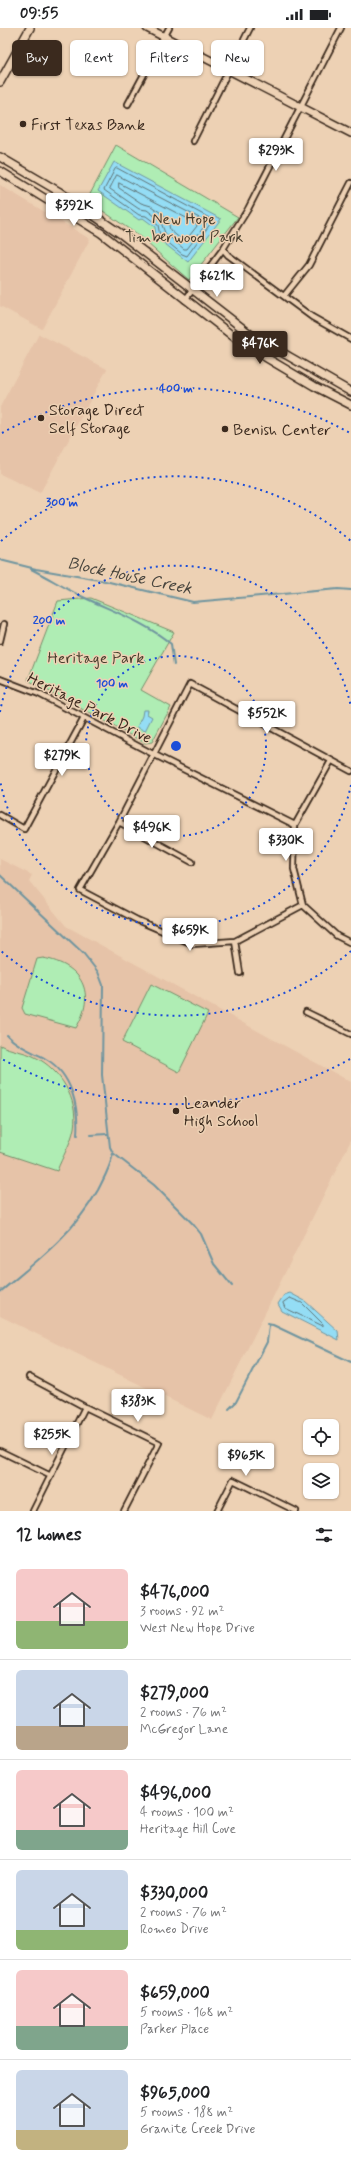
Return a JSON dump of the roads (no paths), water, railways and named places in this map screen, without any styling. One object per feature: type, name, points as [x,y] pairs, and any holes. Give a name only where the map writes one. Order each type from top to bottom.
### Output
[{"type":"main road","points":[[0,82],[30,28]]},
{"type":"main road","points":[[147,28],[211,60]]},
{"type":"main road","points":[[241,76],[300,108],[351,133]]},
{"type":"main road","points":[[0,157],[58,191],[121,234],[250,334],[351,392]]},
{"type":"main road","points":[[0,171],[101,233],[243,344],[314,386],[351,405]]},
{"type":"street","points":[[128,104],[169,28]]},
{"type":"street","points":[[244,40],[250,28]]},
{"type":"street","points":[[185,300],[223,249],[248,209],[341,28]]},
{"type":"street","points":[[193,141],[225,76]]},
{"type":"street","points":[[284,296],[309,265],[351,183]]},
{"type":"street","points":[[223,249],[228,255],[312,317],[351,339]]},
{"type":"street","points":[[0,642],[4,624]]},
{"type":"street","name":"Heritage Park Drive","points":[[0,679],[39,694],[153,754],[295,825]]},
{"type":"street","points":[[304,905],[235,941],[193,944],[137,920],[80,890],[119,822],[190,684],[351,771]]},
{"type":"street","points":[[0,815],[24,829],[84,718]]},
{"type":"street","points":[[331,761],[295,825],[294,869],[304,905],[337,936],[351,943]]},
{"type":"street","points":[[119,822],[192,862]]},
{"type":"street","points":[[235,941],[240,973]]},
{"type":"street","points":[[306,1012],[351,1034]]},
{"type":"street","points":[[29,1378],[159,1443],[124,1511]]},
{"type":"street","points":[[34,1511],[85,1407]]},
{"type":"street","points":[[0,1451],[51,1476]]},
{"type":"street","points":[[216,1511],[233,1480],[296,1511]]},
{"type":"water","points":[[114,162],[221,219],[188,262],[156,237],[155,227],[143,218],[139,220],[98,191]]},
{"type":"water","points":[[143,710],[148,710],[147,714],[152,717],[145,731],[137,727]]},
{"type":"water","points":[[290,1293],[305,1301],[338,1331],[339,1340],[282,1311],[278,1304],[284,1295]]},
{"type":"waterway","name":"Block House Creek","points":[[0,560],[36,569],[105,581],[193,602],[338,589],[351,590]]},
{"type":"waterway","points":[[31,569],[79,595],[127,617],[161,636],[171,644],[174,665]]},
{"type":"waterway","points":[[0,875],[84,954],[98,972],[103,985],[102,1075],[110,1147],[113,1153],[154,1185],[193,1224],[201,1234],[214,1264],[232,1286]]},
{"type":"waterway","points":[[7,1035],[20,1046],[55,1065],[62,1073],[68,1082],[75,1103],[78,1135]]},
{"type":"waterway","points":[[91,1135],[107,1134]]},
{"type":"waterway","points":[[0,1292],[54,1246],[78,1220],[98,1190],[109,1167],[113,1153]]},
{"type":"waterway","points":[[267,1324],[273,1325],[351,1362]]},
{"type":"waterway","points":[[229,1409],[236,1402],[267,1342],[269,1325]]},
{"type":"place","name":"First Texas Bank","points":[[23,124]]},
{"type":"place","name":"Storage Direct Self Storage","points":[[41,418]]},
{"type":"place","name":"Benish Center","points":[[225,429]]},
{"type":"place","name":"Leander High School","points":[[176,1111]]},
{"type":"park label","name":"New Hope Timberwood Park","points":[[184,227]]},
{"type":"park label","name":"Heritage Park","points":[[96,657]]}]
